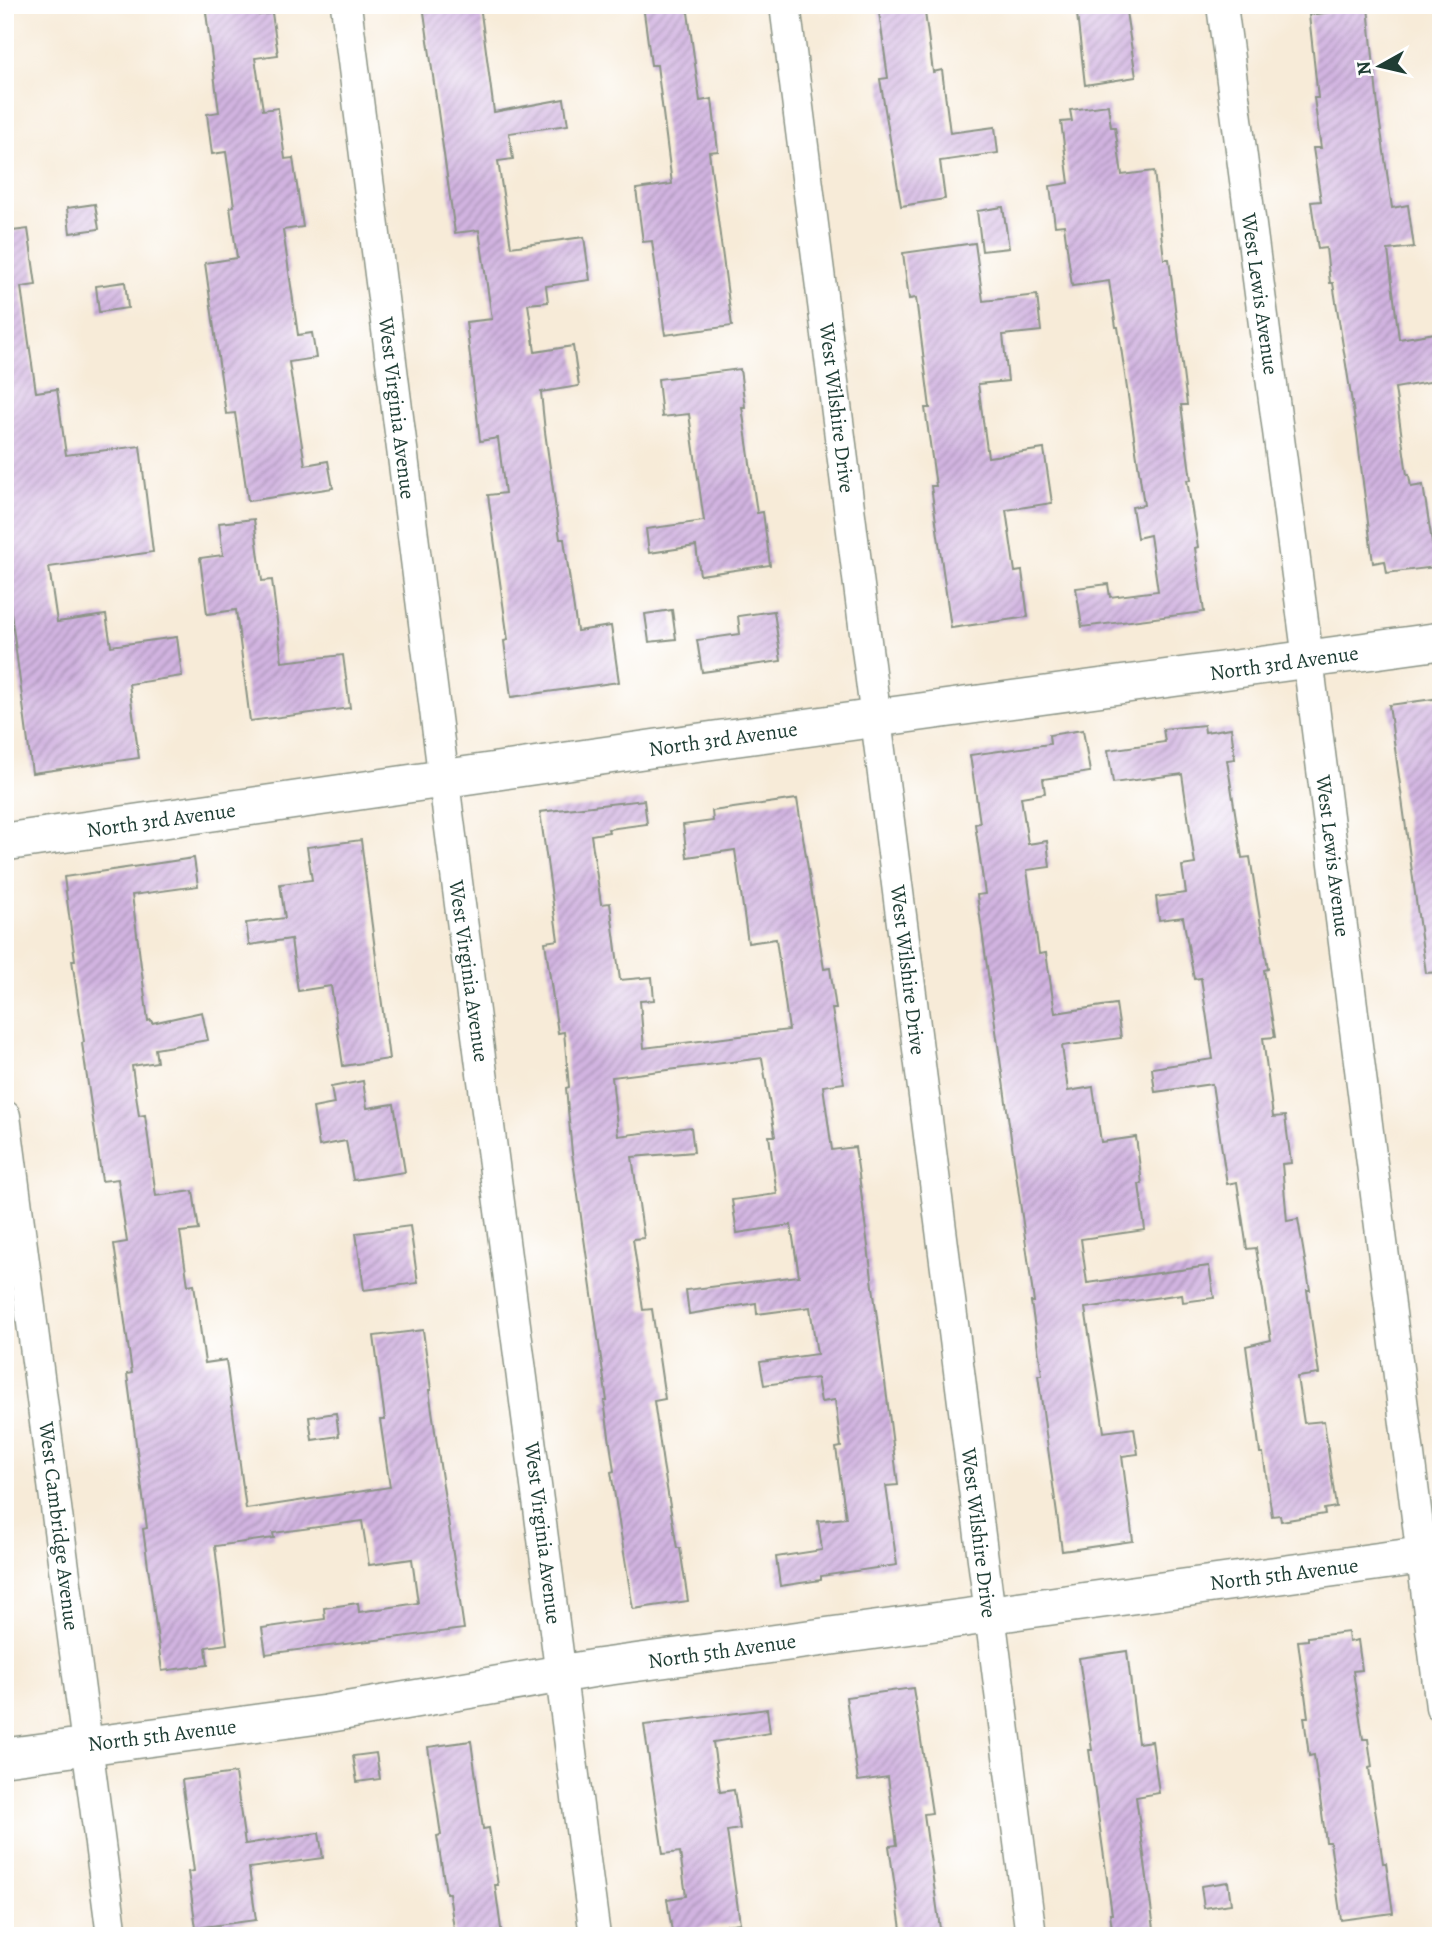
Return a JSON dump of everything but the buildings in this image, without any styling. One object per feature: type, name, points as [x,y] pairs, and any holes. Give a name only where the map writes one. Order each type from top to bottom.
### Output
[{"type":"street","name":"West Virginia Avenue","points":[[346,5],[443,779],[595,1936]]},
{"type":"street","name":"West Wilshire Drive","points":[[785,5],[1031,1936]]},
{"type":"street","name":"West Lewis Avenue","points":[[1222,5],[1308,659],[1431,1554],[1441,1707]]},
{"type":"street","name":"North 3rd Avenue","points":[[5,842],[1441,641]]},
{"type":"street","name":"West Cambridge Avenue","points":[[5,1116],[112,1936]]},
{"type":"street","name":"North 5th Avenue","points":[[5,1757],[326,1714],[561,1674],[1431,1554]]}]
